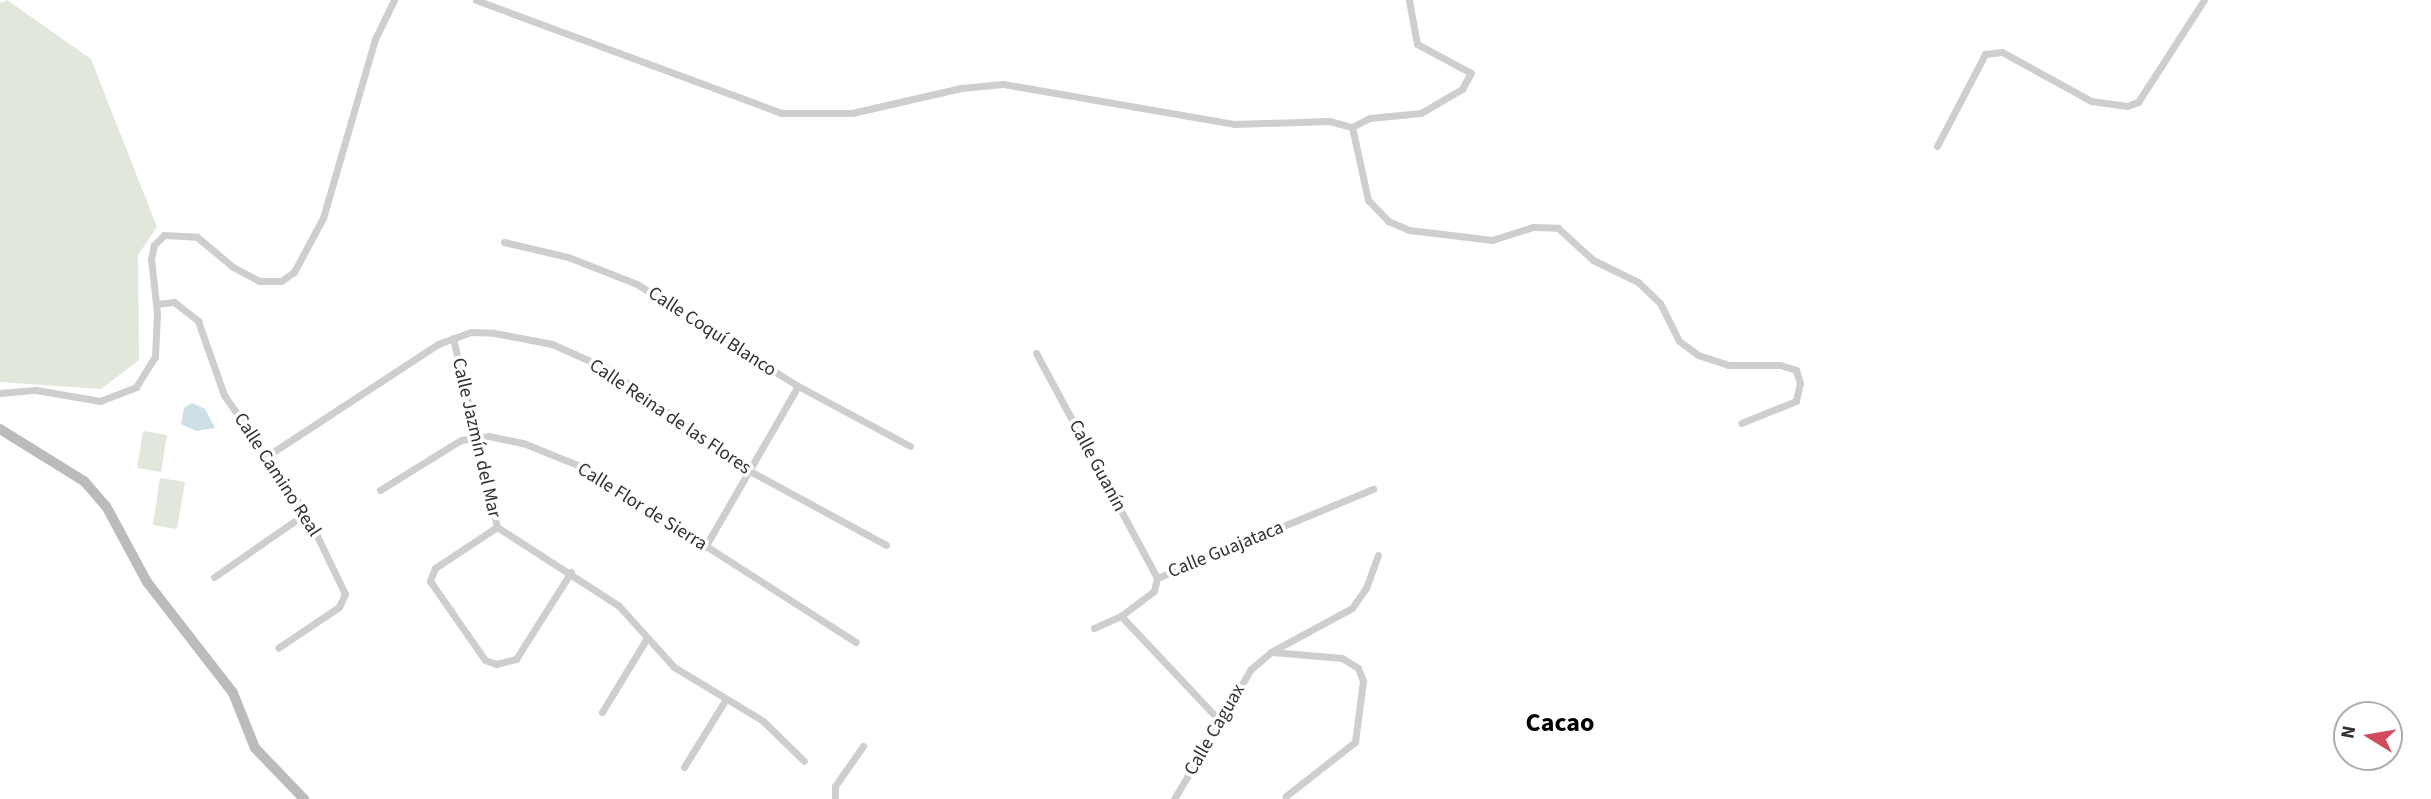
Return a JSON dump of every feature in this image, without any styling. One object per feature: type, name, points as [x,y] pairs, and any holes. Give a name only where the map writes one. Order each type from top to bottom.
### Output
[{"type":"street","points":[[0,393],[36,390],[100,401],[136,387],[155,356],[156,304],[151,259],[154,245],[164,235],[197,237],[233,267],[259,281],[281,281],[294,272],[323,218],[375,39],[394,0]]},
{"type":"street","points":[[476,0],[782,113],[852,113],[961,88],[1003,84],[1234,124],[1329,121],[1352,127],[1370,118],[1421,113],[1462,89],[1471,73],[1417,44],[1409,0]]},
{"type":"street","points":[[1937,146],[1985,54],[2001,52],[2091,101],[2127,106],[2138,102],[2204,0]]},
{"type":"street","points":[[1352,127],[1368,200],[1388,221],[1409,230],[1492,240],[1533,227],[1558,228],[1593,260],[1638,282],[1660,303],[1679,341],[1698,355],[1728,365],[1780,365],[1796,370],[1800,383],[1796,401],[1741,423]]},
{"type":"street","name":"Calle Coquí Blanco","points":[[504,242],[568,257],[637,284],[797,386],[910,446]]},
{"type":"street","name":"Calle Camino Real","points":[[156,304],[174,302],[198,321],[215,376],[306,513],[344,600],[278,648]]},
{"type":"street","name":"Calle Reina de las Flores","points":[[267,456],[453,338],[471,332],[494,333],[566,350],[606,368],[748,470],[886,545]]},
{"type":"street","name":"Calle Jazmín del Mar","points":[[453,338],[497,527],[572,572],[619,606],[674,667],[763,722],[804,761]]},
{"type":"street","name":"Calle Guanín","points":[[1036,353],[1157,578]]},
{"type":"street","points":[[705,547],[797,386]]},
{"type":"street","points":[[0,429],[83,481],[106,506],[147,582],[233,693],[255,748],[304,799]]},
{"type":"street","points":[[380,490],[441,450],[474,436]]},
{"type":"street","name":"Calle Flor de Sierra","points":[[474,436],[523,443],[583,467],[856,642]]},
{"type":"street","name":"Calle Guajataca","points":[[1094,628],[1121,616],[1154,591],[1157,578],[1373,489]]},
{"type":"street","points":[[214,577],[306,513]]},
{"type":"street","points":[[497,527],[435,568],[430,581],[485,660],[496,664],[516,659],[572,572]]},
{"type":"street","name":"Calle Caguax","points":[[1174,799],[1209,746],[1218,719],[1251,669],[1271,652],[1352,608],[1366,588],[1378,555]]},
{"type":"street","points":[[1121,616],[1218,719]]},
{"type":"street","points":[[602,712],[648,638]]},
{"type":"street","points":[[1271,652],[1342,658],[1358,668],[1363,681],[1354,741],[1286,796]]},
{"type":"street","points":[[684,767],[726,699]]},
{"type":"street","points":[[835,799],[835,786],[863,746]]},
{"type":"shaded area","points":[[7,0],[91,59],[157,227],[138,255],[139,360],[101,389],[0,382],[0,3]]},
{"type":"shaded area","points":[[192,403],[205,409],[215,428],[196,431],[181,424],[184,408]]},
{"type":"shaded area","points":[[143,431],[167,435],[161,472],[137,468]]},
{"type":"shaded area","points":[[160,478],[185,482],[177,529],[153,525]]},
{"type":"district","name":"Cacao","points":[[1560,723]]}]
